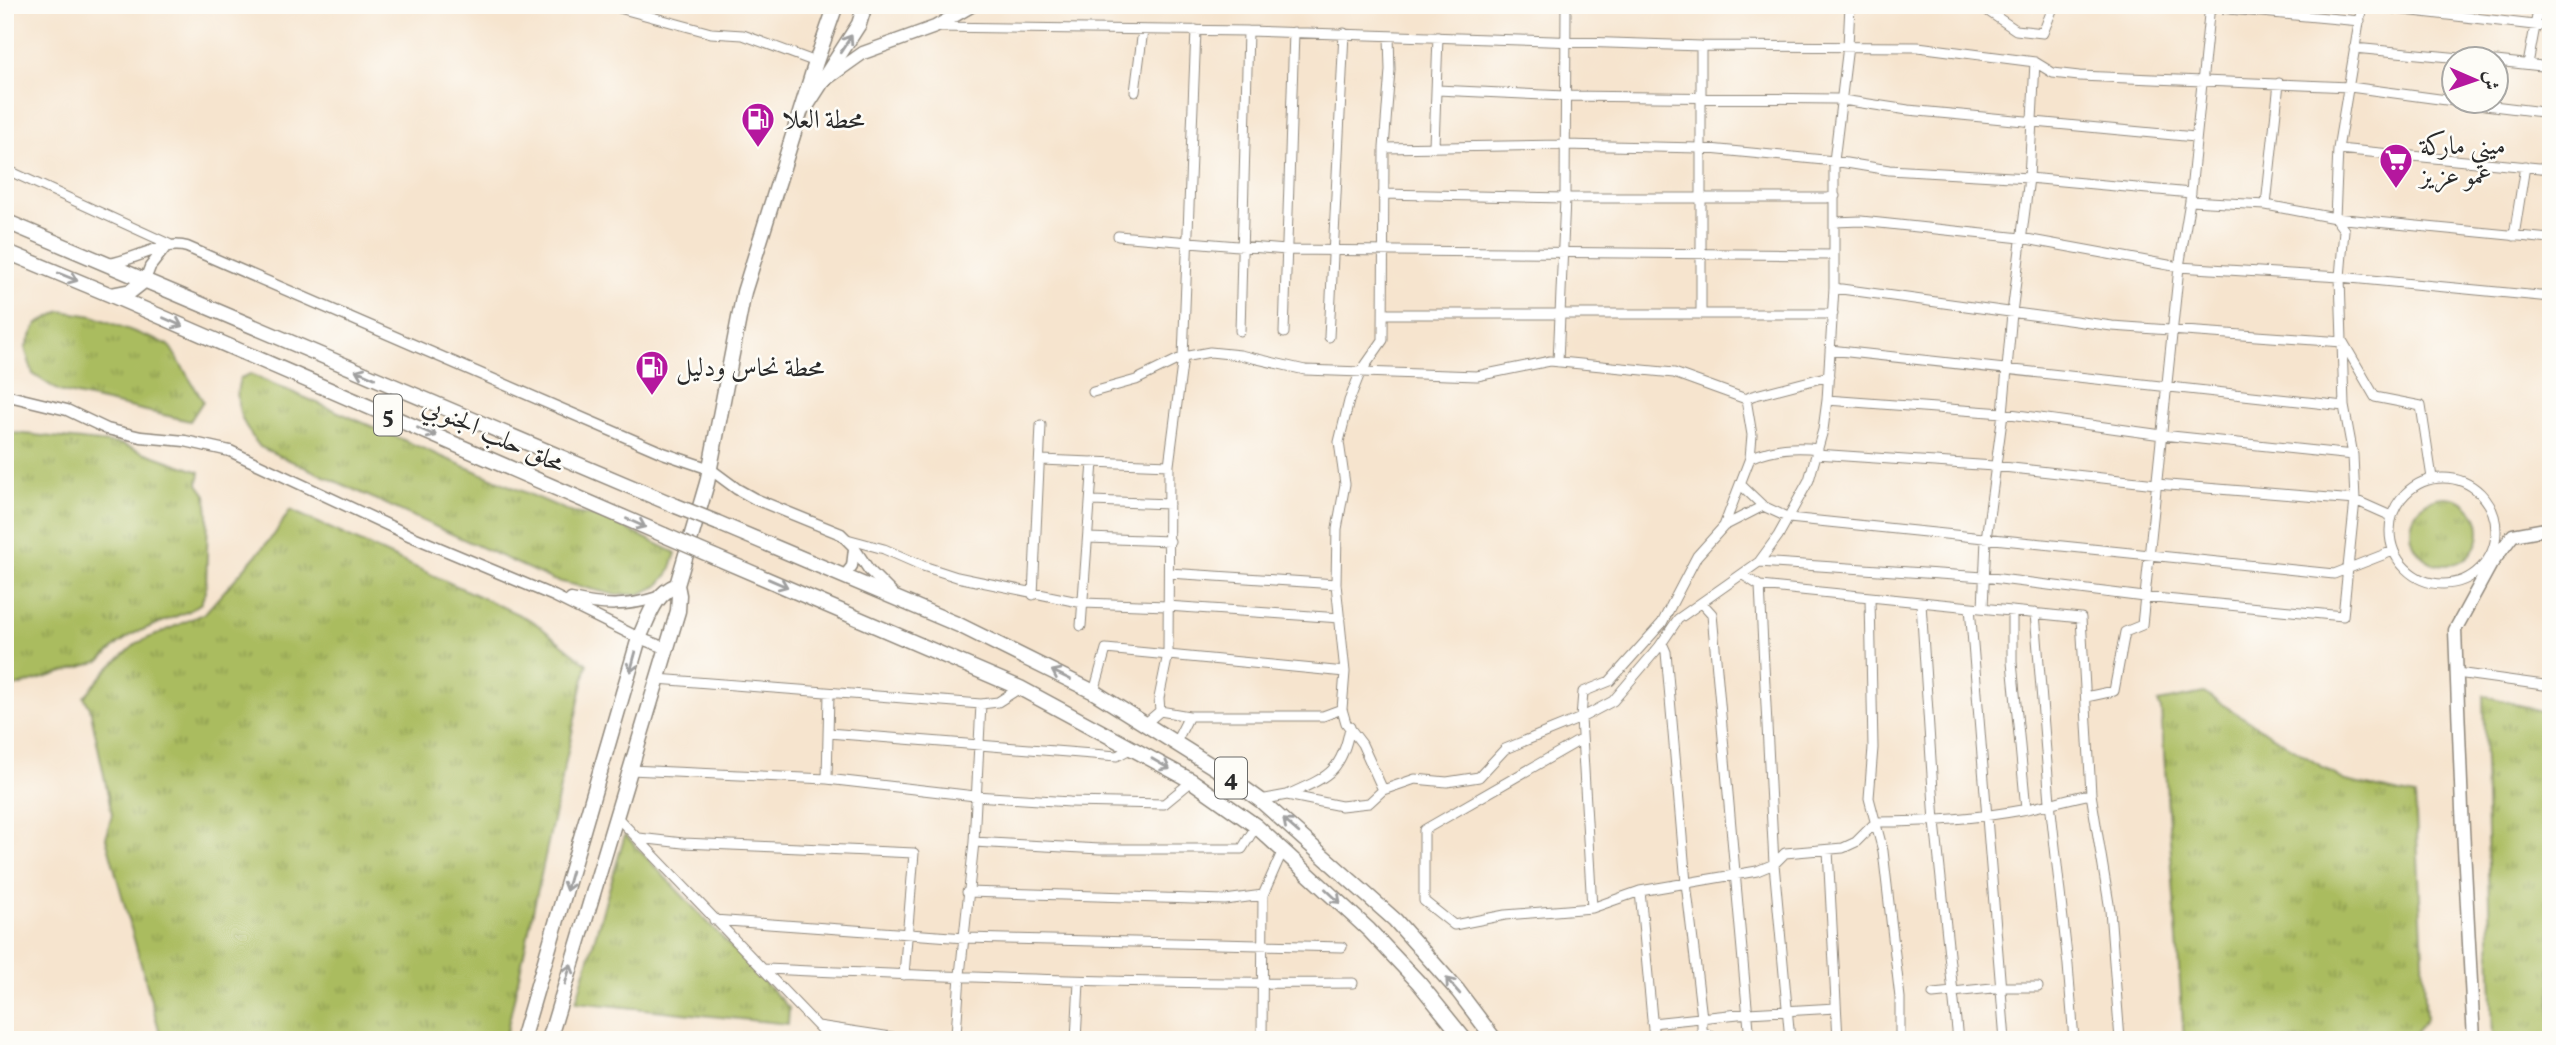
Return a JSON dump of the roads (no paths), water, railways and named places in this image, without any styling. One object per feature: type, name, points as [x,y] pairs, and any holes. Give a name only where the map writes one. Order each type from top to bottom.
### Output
[{"type":"main road","points":[[549,1040],[680,604],[677,585],[710,469],[744,292],[836,5]]},
{"type":"main road","points":[[797,121],[859,24],[865,5]]},
{"type":"main road","points":[[821,82],[863,53],[935,27],[973,5]]},
{"type":"main road","name":"5","points":[[5,221],[145,280]]},
{"type":"main road","name":"5","points":[[5,251],[111,295]]},
{"type":"main road","points":[[111,295],[131,291],[145,280]]},
{"type":"main road","name":"محلق حلب الجنوبي","points":[[145,280],[718,523]]},
{"type":"main road","name":"محلق حلب الجنوبي","points":[[111,295],[715,557]]},
{"type":"main road","name":"4","points":[[718,523],[959,625],[1094,692],[1176,742],[1261,800],[1395,920],[1458,991],[1495,1040]]},
{"type":"main road","points":[[2474,1040],[2455,630],[2491,564],[2513,534],[2551,528]]},
{"type":"main road","name":"4","points":[[715,557],[1020,688],[1192,781],[1256,826],[1369,930],[1419,983],[1465,1040]]},
{"type":"main road","points":[[522,1040],[639,638],[658,597],[677,585]]},
{"type":"street","points":[[608,5],[711,33],[743,35],[816,62]]},
{"type":"street","points":[[1558,362],[1565,198],[1566,5]]},
{"type":"street","points":[[1287,795],[1341,806],[1369,803],[1384,790],[1415,779],[1447,782],[1479,776],[1505,749],[1581,718],[1613,701],[1662,643],[1678,619],[1759,562],[1789,518],[1809,480],[1828,400],[1834,288],[1834,160],[1849,46],[1850,5]]},
{"type":"street","points":[[1963,5],[1982,6],[2016,30],[2043,33],[2054,5]]},
{"type":"street","points":[[2186,5],[2360,21]]},
{"type":"street","points":[[1759,562],[1984,577],[2144,597],[2343,616],[2355,500],[2353,455],[2344,406],[2340,277],[2344,230],[2335,218],[2338,149],[2362,5],[2551,27]]},
{"type":"street","points":[[2528,64],[2539,5]]},
{"type":"street","points":[[2086,697],[2114,691],[2125,632],[2142,625],[2147,555],[2179,267],[2191,197],[2210,7]]},
{"type":"street","points":[[935,27],[1344,33],[1700,46],[1918,47],[2035,62],[2053,73],[2079,76],[2350,87],[2440,99]]},
{"type":"street","points":[[1135,92],[1143,30]]},
{"type":"street","points":[[1160,711],[1159,698],[1168,654],[1169,464],[1183,357],[1196,30]]},
{"type":"street","points":[[1240,331],[1248,31]]},
{"type":"street","points":[[1284,333],[1294,32]]},
{"type":"street","points":[[1329,337],[1344,33]]},
{"type":"street","points":[[1384,790],[1342,709],[1345,672],[1336,584],[1337,528],[1345,484],[1339,442],[1349,401],[1360,373],[1383,340],[1383,194],[1390,70],[1389,36]]},
{"type":"street","points":[[1434,146],[1438,37]]},
{"type":"street","points":[[1700,46],[1701,313]]},
{"type":"street","points":[[2354,48],[2440,56]]},
{"type":"street","points":[[1983,608],[1986,539],[2029,178],[2035,62]]},
{"type":"street","points":[[2510,62],[2551,67]]},
{"type":"street","points":[[2266,205],[2279,83]]},
{"type":"street","points":[[1437,90],[1565,96],[1843,100],[1908,110],[2195,137]]},
{"type":"street","points":[[2510,108],[2551,113]]},
{"type":"street","points":[[1384,148],[1564,145],[1699,148],[1834,160],[1889,170],[2029,178],[2266,205],[2335,218],[2551,239]]},
{"type":"street","points":[[2338,149],[2551,169]]},
{"type":"street","points":[[2514,236],[2525,166]]},
{"type":"street","points":[[5,169],[169,244],[187,247],[663,453],[710,469],[755,499],[833,530],[850,542],[879,581],[903,601]]},
{"type":"street","points":[[1383,194],[1565,198],[1835,196]]},
{"type":"street","points":[[1834,222],[1861,221],[2021,238],[2179,267],[2340,277],[2551,296]]},
{"type":"street","points":[[1118,236],[1286,250],[1833,255]]},
{"type":"street","points":[[108,264],[135,259],[169,244]]},
{"type":"street","points":[[145,280],[158,254],[169,244]]},
{"type":"street","points":[[1834,288],[2112,326],[2343,342]]},
{"type":"street","points":[[1384,314],[1833,314]]},
{"type":"street","points":[[2343,342],[2375,397],[2421,406],[2432,478]]},
{"type":"street","points":[[1830,350],[2344,406]]},
{"type":"street","points":[[1093,392],[1136,380],[1183,357],[1210,352],[1240,355],[1305,370],[1360,373],[1477,376],[1550,361],[1674,373],[1746,399],[1829,376]]},
{"type":"street","points":[[5,395],[67,410],[107,429],[141,437],[185,441],[230,450],[411,536],[554,596],[639,638],[666,648]]},
{"type":"street","points":[[1724,526],[1749,458],[1752,435],[1746,399]]},
{"type":"street","points":[[1828,400],[2003,413],[2162,435],[2353,455]]},
{"type":"street","points":[[1033,595],[1041,425]]},
{"type":"street","points":[[1749,458],[1765,451],[1800,446],[1817,452],[2355,500],[2391,516]]},
{"type":"street","points":[[1041,460],[1169,464]]},
{"type":"street","points":[[1081,626],[1093,463]]},
{"type":"street","points":[[2432,478],[2462,481],[2486,499],[2497,527],[2488,560],[2462,582],[2435,585],[2409,574],[2393,551],[2391,516],[2406,491],[2432,478]]},
{"type":"street","points":[[1741,485],[1763,506],[1789,518],[1986,539],[2333,574],[2348,566],[2393,551]]},
{"type":"street","points":[[1091,501],[1169,504]]},
{"type":"street","points":[[1592,908],[1581,718],[1583,692],[1610,681],[1662,623],[1697,555],[1724,526],[1763,506]]},
{"type":"street","points":[[1088,538],[1170,541]]},
{"type":"street","points":[[850,542],[884,549],[957,577],[1033,595],[1083,603],[1340,618]]},
{"type":"street","points":[[844,576],[852,565],[850,542]]},
{"type":"street","points":[[1169,573],[1336,584]]},
{"type":"street","points":[[1743,575],[1760,586],[2081,618],[2091,794],[2110,910],[2120,1040]]},
{"type":"street","points":[[1760,586],[1774,864],[1790,1040]]},
{"type":"street","points":[[554,596],[600,605],[626,606],[658,597]]},
{"type":"street","points":[[1870,599],[1873,748],[1869,798],[1883,852],[1900,998],[1900,1040]]},
{"type":"street","points":[[1702,603],[1712,614],[1750,1040]]},
{"type":"street","points":[[1921,603],[1935,821],[1958,1040]]},
{"type":"street","points":[[1970,607],[2006,1040]]},
{"type":"street","points":[[2012,612],[2012,662],[2026,809]]},
{"type":"street","points":[[2035,613],[2050,802],[2074,1040]]},
{"type":"street","points":[[1662,643],[1666,652],[1702,1035],[1718,1040]]},
{"type":"street","points":[[1094,692],[1106,649],[1345,672]]},
{"type":"street","points":[[2457,673],[2551,686]]},
{"type":"street","points":[[657,679],[981,704],[998,702],[1020,688]]},
{"type":"street","points":[[827,779],[829,693]]},
{"type":"street","points":[[956,1035],[967,892],[974,842],[981,704]]},
{"type":"street","points":[[1160,711],[1189,716],[1323,716],[1342,709]]},
{"type":"street","points":[[1146,723],[1160,711]]},
{"type":"street","points":[[1176,742],[1189,716]]},
{"type":"street","points":[[1261,800],[1287,795],[1331,772],[1345,753],[1350,727]]},
{"type":"street","points":[[828,733],[1117,756],[1132,748]]},
{"type":"street","points":[[1582,739],[1424,830],[1424,901],[1454,925],[1505,915],[1592,908],[1640,891],[1757,871],[1774,864],[1785,853],[1843,848],[1856,842],[1876,822],[1935,821],[1986,816],[2091,794]]},
{"type":"street","points":[[630,769],[827,779],[975,796],[1070,802],[1164,804],[1192,781]]},
{"type":"street","points":[[615,815],[831,1040]]},
{"type":"street","points":[[974,842],[1100,849],[1242,849],[1256,826]]},
{"type":"street","points":[[639,838],[683,843],[914,853],[904,975]]},
{"type":"street","points":[[1262,1040],[1264,895],[1283,850]]},
{"type":"street","points":[[1828,850],[1838,1040]]},
{"type":"street","points":[[1640,891],[1654,1040]]},
{"type":"street","points":[[967,892],[1225,900],[1264,895]]},
{"type":"street","points":[[714,920],[965,938],[1342,947]]},
{"type":"street","points":[[764,969],[1079,982],[1353,983]]},
{"type":"street","points":[[1076,1040],[1079,982]]},
{"type":"street","points":[[1933,995],[2002,987],[2038,987]]},
{"type":"street","points":[[1653,1023],[1748,1013],[1836,1008]]},
{"type":"street","points":[[818,1026],[911,1040]]},
{"type":"street","points":[[922,1040],[956,1035],[1034,1040]]},
{"type":"place","name":"محطة العلا","points":[[758,149]]},
{"type":"place","name":"ميني ماركة عمو عزيز","points":[[2396,190]]},
{"type":"place","name":"محطة نحاس ودليل","points":[[652,397]]}]
